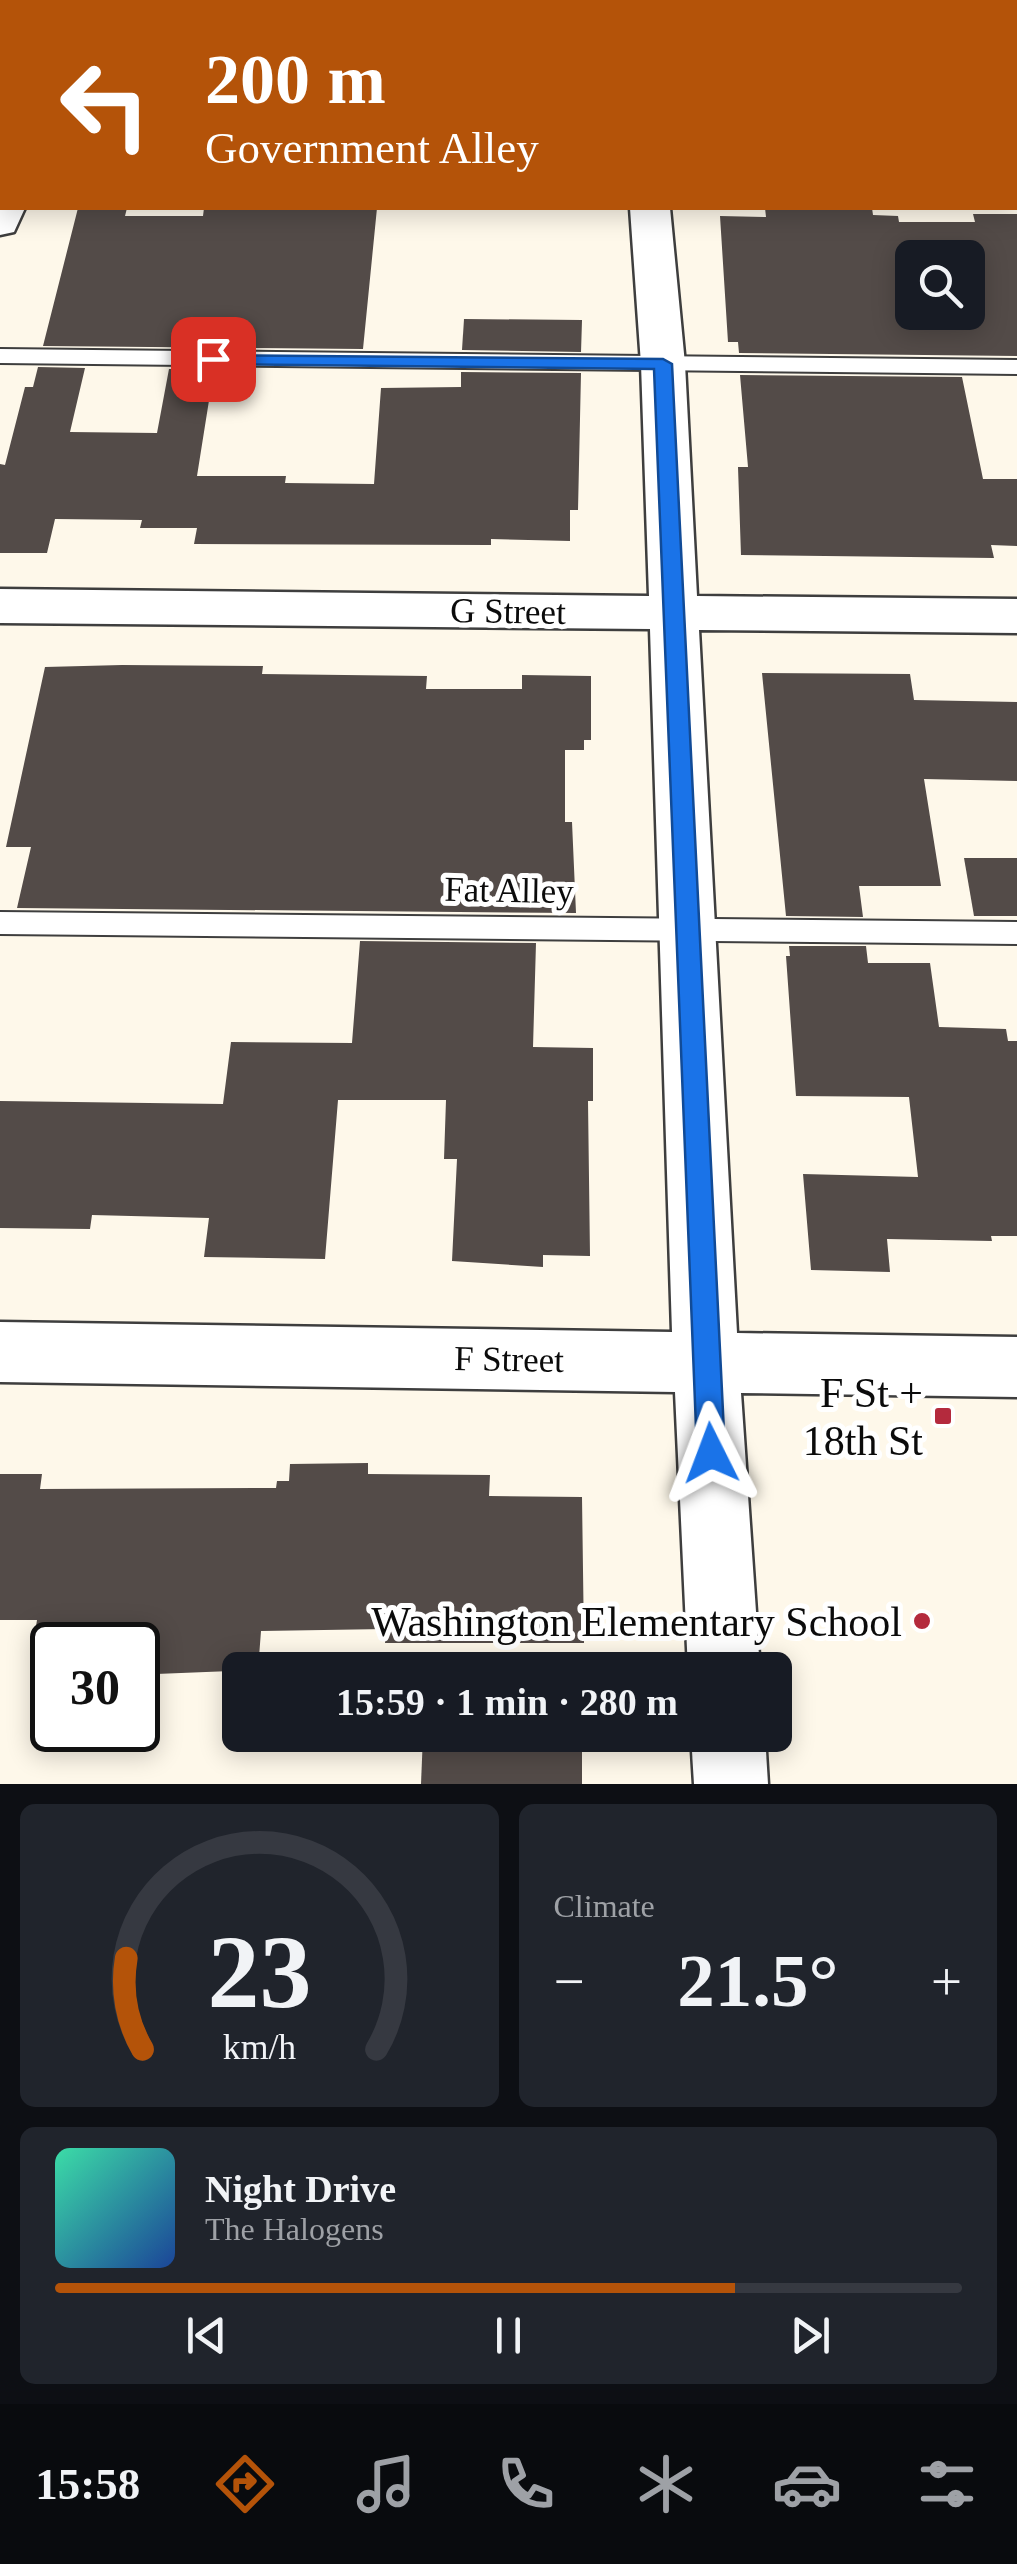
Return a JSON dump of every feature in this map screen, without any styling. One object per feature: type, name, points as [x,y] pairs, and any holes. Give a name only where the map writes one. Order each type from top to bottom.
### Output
[{"type":"street","points":[[650,210],[663,364],[706,1362],[723,1652]]},
{"type":"street","name":"G Street","points":[[0,606],[1017,616]]},
{"type":"street","name":"F Street","points":[[0,1352],[1017,1367]]},
{"type":"street","points":[[729,1752],[731,1784]]},
{"type":"lane","points":[[0,356],[1017,367]]},
{"type":"lane","name":"Fat Alley","points":[[0,923],[1017,933]]},
{"type":"building","points":[[77,210],[126,210],[125,216],[203,216],[204,210],[377,210],[363,349],[43,346]]},
{"type":"building","points":[[765,210],[872,210],[873,215],[898,216],[899,222],[975,222],[973,214],[1017,214],[1017,356],[739,353],[738,342],[728,342],[720,216],[766,217]]},
{"type":"building","points":[[464,319],[582,320],[581,352],[462,350]]},
{"type":"building","points":[[38,367],[85,368],[70,432],[157,433],[169,369],[214,369],[197,476],[286,476],[285,483],[374,484],[381,388],[461,387],[461,372],[581,373],[578,510],[570,510],[570,541],[491,539],[491,545],[194,544],[197,528],[140,528],[142,520],[55,519],[47,553],[0,553],[0,464],[5,465],[25,387],[33,387]]},
{"type":"building","points":[[740,375],[962,377],[983,479],[1017,479],[1017,546],[991,545],[994,558],[741,555],[738,467],[748,467]]},
{"type":"building","points":[[263,666],[262,674],[427,676],[426,689],[522,689],[522,675],[591,676],[591,740],[584,740],[584,750],[565,750],[565,822],[572,822],[576,913],[17,908],[31,847],[6,847],[45,667]]},
{"type":"building","points":[[762,673],[910,674],[914,700],[1017,702],[1017,781],[924,779],[941,886],[859,886],[863,917],[786,916]]},
{"type":"building","points":[[964,858],[1017,858],[1017,916],[974,916]]},
{"type":"building","points":[[360,941],[536,943],[533,1047],[593,1048],[593,1101],[588,1101],[590,1256],[543,1255],[543,1267],[452,1261],[457,1159],[444,1159],[446,1100],[338,1100],[325,1259],[204,1257],[209,1218],[92,1215],[90,1229],[0,1228],[0,1101],[223,1104],[231,1042],[352,1043]]},
{"type":"building","points":[[789,946],[866,946],[868,963],[930,963],[939,1027],[1006,1029],[1008,1041],[1017,1041],[1017,1236],[991,1236],[992,1241],[887,1239],[890,1272],[811,1270],[803,1174],[918,1177],[909,1097],[796,1096],[786,956],[790,956]]},
{"type":"building","points":[[368,1463],[368,1474],[490,1475],[489,1496],[582,1497],[584,1643],[385,1643],[386,1629],[261,1631],[259,1652],[222,1652],[222,1671],[160,1674],[160,1622],[0,1620],[0,1474],[42,1474],[40,1489],[276,1488],[277,1481],[289,1481],[290,1464]]},
{"type":"building","points":[[422,1752],[582,1752],[582,1784],[421,1784]]},
{"type":"place","name":"F St + 18th St","points":[[943,1416]]},
{"type":"place","name":"Washington Elementary School","points":[[922,1621]]},
{"type":"route","points":[[213,359],[663,364],[711,1453]]}]
